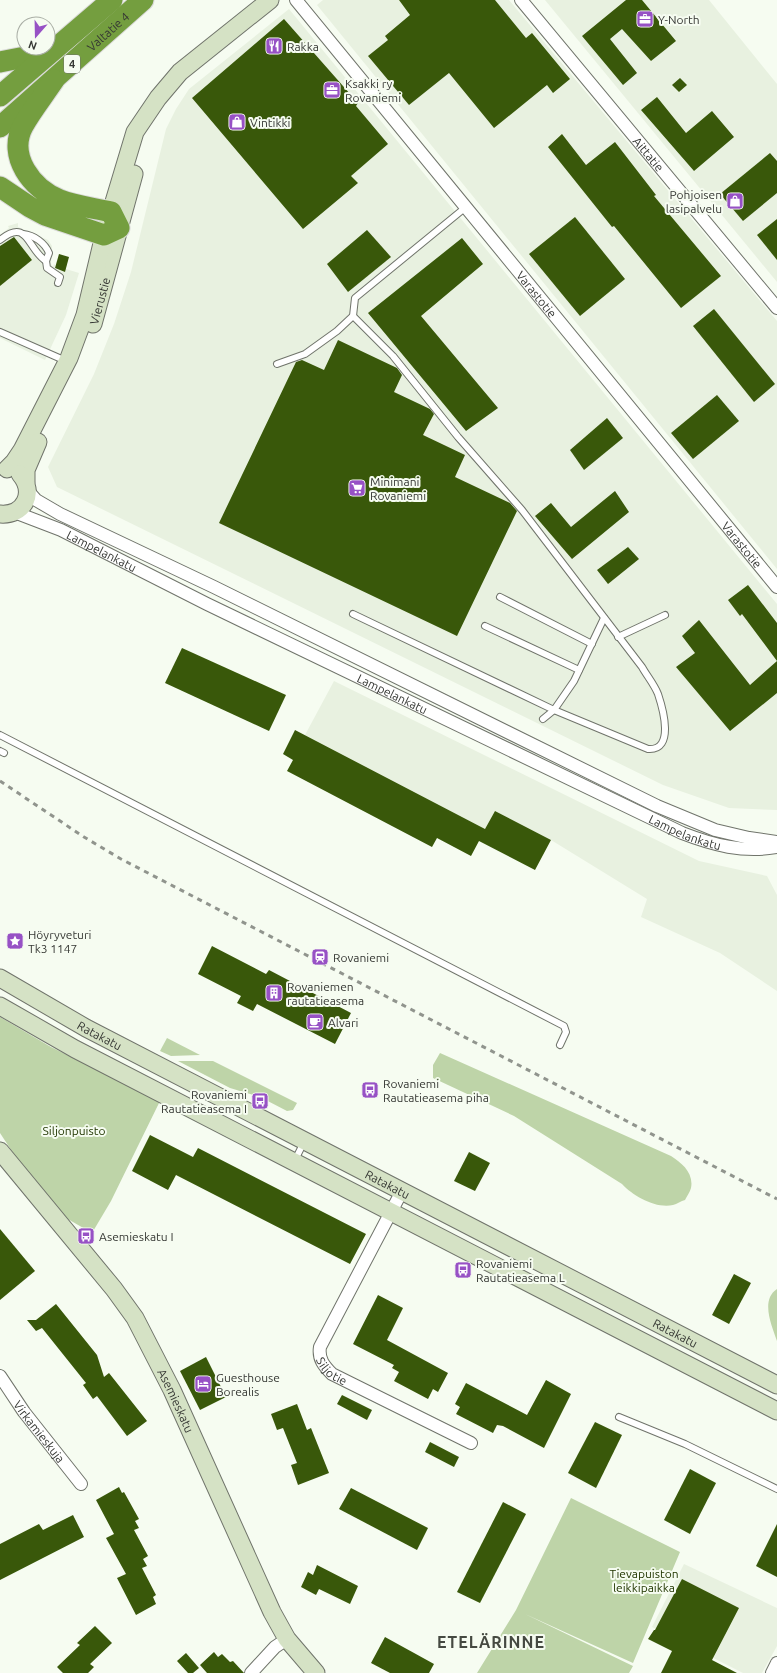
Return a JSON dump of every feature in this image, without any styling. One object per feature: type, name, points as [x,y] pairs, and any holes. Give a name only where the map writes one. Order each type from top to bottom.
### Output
[{"type":"highway","name":"Valtatie 4","points":[[0,96],[112,0]]},
{"type":"highway","name":"Valtatie 4","points":[[0,127],[144,0]]},
{"type":"highway","points":[[56,43],[74,33]]},
{"type":"highway","points":[[0,62],[28,56]]},
{"type":"highway","points":[[54,80],[22,127],[18,149],[23,167],[36,185],[48,194],[111,225]]},
{"type":"highway","points":[[0,187],[45,215],[111,225]]},
{"type":"main road","name":"Vierustie","points":[[3,469],[14,462],[22,450],[67,361],[85,315],[111,225],[150,110],[168,85],[180,72],[270,0]]},
{"type":"main road","name":"Vierustie","points":[[27,487],[26,470],[31,455],[68,384],[91,332],[99,306],[111,225]]},
{"type":"main road","points":[[3,469],[20,474],[27,487],[24,503],[7,513]]},
{"type":"main road","name":"Ratakatu","points":[[0,978],[86,1028],[777,1385]]},
{"type":"main road","name":"Ratakatu","points":[[0,1006],[81,1052],[777,1411]]},
{"type":"main road","name":"Asemieskatu","points":[[0,1151],[114,1289],[134,1318],[172,1390],[272,1612],[287,1639],[316,1673]]},
{"type":"street","name":"Varastotie","points":[[296,0],[777,587]]},
{"type":"street","name":"Aittatie","points":[[521,0],[777,308]]},
{"type":"street","name":"Lampelankatu","points":[[27,487],[41,504],[60,514],[228,594],[657,806],[715,830],[749,838],[777,842]]},
{"type":"street","name":"Lampelankatu","points":[[7,513],[61,530],[227,614],[682,833],[715,845],[741,850],[777,847]]},
{"type":"street","name":"Siljotie","points":[[402,1191],[320,1347],[320,1359],[324,1366],[332,1374],[471,1443]]},
{"type":"street","name":"Virkamieskuja","points":[[0,1376],[24,1412],[81,1484]]},
{"type":"street","points":[[251,1673],[276,1647],[287,1639]]},
{"type":"street","points":[[772,1673],[777,1663]]},
{"type":"lane","points":[[277,364],[305,354],[337,330],[353,316],[355,298],[466,207]]},
{"type":"lane","points":[[0,240],[13,232],[32,236],[46,247],[48,254],[46,261],[47,268],[60,277],[58,283]]},
{"type":"lane","points":[[23,234],[39,256],[46,261]]},
{"type":"lane","points":[[353,316],[393,356],[458,437],[522,510],[642,667],[657,692],[664,714],[665,733],[660,747],[654,750],[648,750],[554,710],[353,614]]},
{"type":"lane","points":[[0,332],[67,361]]},
{"type":"lane","points":[[500,597],[592,644]]},
{"type":"lane","points":[[618,637],[665,615]]},
{"type":"lane","points":[[543,719],[554,710],[574,680],[604,618]]},
{"type":"lane","points":[[485,626],[579,670]]},
{"type":"lane","points":[[0,735],[564,1026],[566,1032],[560,1045]]},
{"type":"lane","points":[[294,1162],[305,1140]]},
{"type":"lane","points":[[619,1417],[685,1444],[777,1489]]},
{"type":"shaded area","points":[[323,0],[509,0],[777,321],[777,569],[317,5]]},
{"type":"shaded area","points":[[545,0],[709,0],[777,84],[777,282]]},
{"type":"shaded area","points":[[289,9],[777,604],[777,810],[729,808],[663,785],[57,487],[48,467],[94,374],[114,324],[131,272],[166,129],[176,109],[189,89]]},
{"type":"shaded area","points":[[18,223],[18,227],[48,240],[52,246],[51,264],[53,267],[54,264],[55,265],[55,269],[65,272],[66,269],[79,273],[66,315],[45,360],[0,338],[0,235],[9,228],[8,226]]},
{"type":"shaded area","points":[[334,681],[699,861],[767,876],[777,895],[777,991],[720,953],[641,917],[647,899],[551,840],[495,811],[485,829],[305,735]]},
{"type":"shaded area","points":[[684,1564],[777,1608],[777,1646],[762,1673],[743,1673],[652,1627]]},
{"type":"green space","name":"Siljonpuisto","points":[[0,1017],[51,1047],[160,1101],[111,1201],[92,1233],[66,1218],[21,1165],[0,1133]]},
{"type":"green space","points":[[167,1038],[200,1055],[171,1056],[160,1051]]},
{"type":"green space","points":[[440,1053],[671,1156],[683,1165],[691,1178],[691,1188],[685,1200],[674,1205],[666,1206],[652,1203],[638,1197],[622,1184],[514,1116],[433,1078],[433,1065]]},
{"type":"green space","points":[[178,1061],[213,1061],[297,1103],[293,1110],[287,1111],[260,1097],[230,1088]]},
{"type":"green space","points":[[777,1289],[777,1341],[770,1321],[768,1306],[772,1294]]},
{"type":"green space","name":"Tievapuiston leikkipaikka","points":[[571,1498],[680,1552],[633,1663],[525,1614],[633,1666],[629,1673],[477,1673],[516,1610]]},
{"type":"building","points":[[399,0],[495,0],[526,38],[532,33],[570,79],[553,93],[547,85],[494,128],[449,73],[409,105],[368,56],[388,40],[385,36],[410,15]]},
{"type":"building","points":[[626,0],[642,0],[676,41],[651,61],[622,29],[610,39],[637,73],[623,85],[582,36]]},
{"type":"building","points":[[284,19],[358,103],[356,106],[388,144],[351,176],[358,183],[303,229],[192,98]]},
{"type":"building","points":[[680,78],[687,85],[679,92],[672,85]]},
{"type":"building","points":[[657,97],[686,133],[712,111],[734,137],[694,171],[641,110]]},
{"type":"building","points":[[562,134],[586,165],[615,142],[656,195],[654,196],[721,276],[681,308],[614,226],[612,227],[548,147]]},
{"type":"building","points":[[770,153],[777,161],[777,193],[743,221],[720,194]]},
{"type":"building","points":[[575,217],[625,279],[580,316],[529,254]]},
{"type":"building","points":[[777,219],[777,260],[757,235]]},
{"type":"building","points":[[367,230],[391,257],[348,292],[327,264]]},
{"type":"building","points":[[14,237],[32,260],[0,286],[0,246]]},
{"type":"building","points":[[462,238],[483,264],[421,316],[498,408],[466,431],[368,313]]},
{"type":"building","points":[[59,254],[69,257],[65,272],[55,268]]},
{"type":"building","points":[[714,309],[775,384],[754,402],[693,326]]},
{"type":"building","name":"Minimani Rovaniemi","points":[[338,340],[397,368],[402,375],[394,392],[430,409],[434,414],[423,435],[465,455],[455,477],[510,503],[517,511],[457,636],[219,523],[296,362],[302,360],[324,370]]},
{"type":"building","points":[[717,395],[739,421],[693,459],[671,433]]},
{"type":"building","points":[[607,418],[623,438],[584,470],[570,450]]},
{"type":"building","points":[[615,491],[629,512],[572,559],[535,516],[551,503],[571,527]]},
{"type":"building","points":[[628,547],[639,559],[608,584],[597,570]]},
{"type":"building","points":[[748,585],[777,623],[777,661],[742,614],[740,616],[728,600]]},
{"type":"building","points":[[699,620],[750,685],[777,661],[777,693],[730,731],[676,667],[695,653],[682,636]]},
{"type":"building","points":[[182,648],[286,695],[269,731],[165,683]]},
{"type":"building","points":[[295,730],[485,829],[495,811],[551,840],[535,870],[479,841],[471,856],[437,838],[432,847],[287,771],[293,760],[283,754]]},
{"type":"building","name":"Rovaniemen rautatieasema","points":[[212,946],[266,974],[269,970],[351,1013],[335,1044],[257,1004],[253,1011],[237,1003],[241,996],[198,974]]},
{"type":"building","points":[[150,1135],[193,1157],[198,1148],[366,1234],[350,1264],[176,1175],[168,1190],[132,1171]]},
{"type":"building","points":[[469,1152],[490,1163],[475,1191],[454,1181]]},
{"type":"building","points":[[0,1229],[35,1271],[0,1300]]},
{"type":"building","points":[[734,1274],[751,1283],[729,1324],[712,1315]]},
{"type":"building","points":[[378,1295],[403,1308],[387,1340],[448,1373],[438,1392],[433,1389],[428,1399],[394,1381],[399,1372],[392,1368],[394,1365],[353,1344]]},
{"type":"building","points":[[56,1304],[97,1355],[104,1377],[109,1373],[147,1421],[127,1436],[97,1396],[93,1399],[83,1385],[86,1383],[42,1328],[36,1331],[27,1320],[36,1320]]},
{"type":"building","name":"Guesthouse Borealis","points":[[206,1357],[226,1397],[200,1410],[180,1371]]},
{"type":"building","points":[[546,1380],[571,1394],[544,1448],[503,1426],[497,1425],[493,1433],[456,1414],[460,1407],[455,1404],[466,1383],[527,1415]]},
{"type":"building","points":[[342,1395],[372,1410],[367,1420],[337,1404]]},
{"type":"building","points":[[297,1404],[307,1430],[311,1428],[329,1473],[298,1485],[291,1465],[297,1463],[283,1428],[277,1430],[271,1414]]},
{"type":"building","points":[[595,1422],[622,1435],[596,1488],[568,1473]]},
{"type":"building","points":[[430,1442],[459,1457],[454,1467],[425,1452]]},
{"type":"building","points":[[690,1469],[716,1483],[690,1534],[664,1520]]},
{"type":"building","points":[[119,1487],[122,1493],[124,1492],[139,1519],[135,1521],[139,1528],[134,1530],[148,1556],[143,1559],[147,1566],[142,1568],[156,1595],[153,1597],[156,1604],[136,1615],[117,1578],[126,1574],[106,1538],[114,1534],[96,1500]]},
{"type":"building","points":[[351,1488],[428,1528],[417,1550],[339,1509]]},
{"type":"building","points":[[503,1502],[526,1514],[480,1603],[457,1592]]},
{"type":"building","points":[[73,1515],[84,1537],[0,1580],[0,1544],[39,1524],[43,1530]]},
{"type":"building","points":[[777,1524],[777,1577],[756,1566]]},
{"type":"building","points":[[317,1565],[358,1586],[350,1604],[319,1589],[316,1595],[301,1587],[308,1572],[313,1575]]},
{"type":"building","points":[[682,1579],[739,1608],[712,1660],[737,1673],[661,1673],[672,1651],[648,1639],[655,1630]]},
{"type":"building","points":[[95,1626],[112,1643],[90,1664],[94,1667],[88,1673],[63,1673],[57,1667],[80,1645],[77,1643]]},
{"type":"building","points":[[385,1637],[434,1664],[429,1673],[390,1673],[371,1663]]},
{"type":"building","points":[[214,1652],[218,1657],[222,1654],[230,1662],[233,1661],[244,1673],[207,1673],[200,1665]]},
{"type":"building","points":[[186,1653],[199,1668],[193,1673],[188,1673],[177,1661]]},
{"type":"railway","points":[[0,781],[84,837],[121,859],[777,1199]]},
{"type":"place","name":"Y-North","points":[[645,19]]},
{"type":"place","name":"Rakka","points":[[274,46]]},
{"type":"place","name":"Ksakki ry Rovaniemi","points":[[332,90]]},
{"type":"place","name":"Vintikki","points":[[237,122]]},
{"type":"place","name":"Pohjoisen lasipalvelu","points":[[735,201]]},
{"type":"place","name":"Minimani Rovaniemi","points":[[357,488]]},
{"type":"place","name":"Höyryveturi Tk3 1147","points":[[15,941]]},
{"type":"place","name":"Rovaniemi","points":[[320,957]]},
{"type":"place","name":"Rovaniemen rautatieasema","points":[[274,993]]},
{"type":"place","name":"Alvari","points":[[315,1022]]},
{"type":"place","name":"Rovaniemi Rautatieasema piha","points":[[370,1090]]},
{"type":"place","name":"Rovaniemi Rautatieasema I","points":[[260,1101]]},
{"type":"place","name":"Asemieskatu I","points":[[86,1236]]},
{"type":"place","name":"Rovaniemi Rautatieasema L","points":[[463,1270]]},
{"type":"place","name":"Guesthouse Borealis","points":[[203,1384]]},
{"type":"district","name":"ETELÄRINNE","points":[[491,1642]]}]
